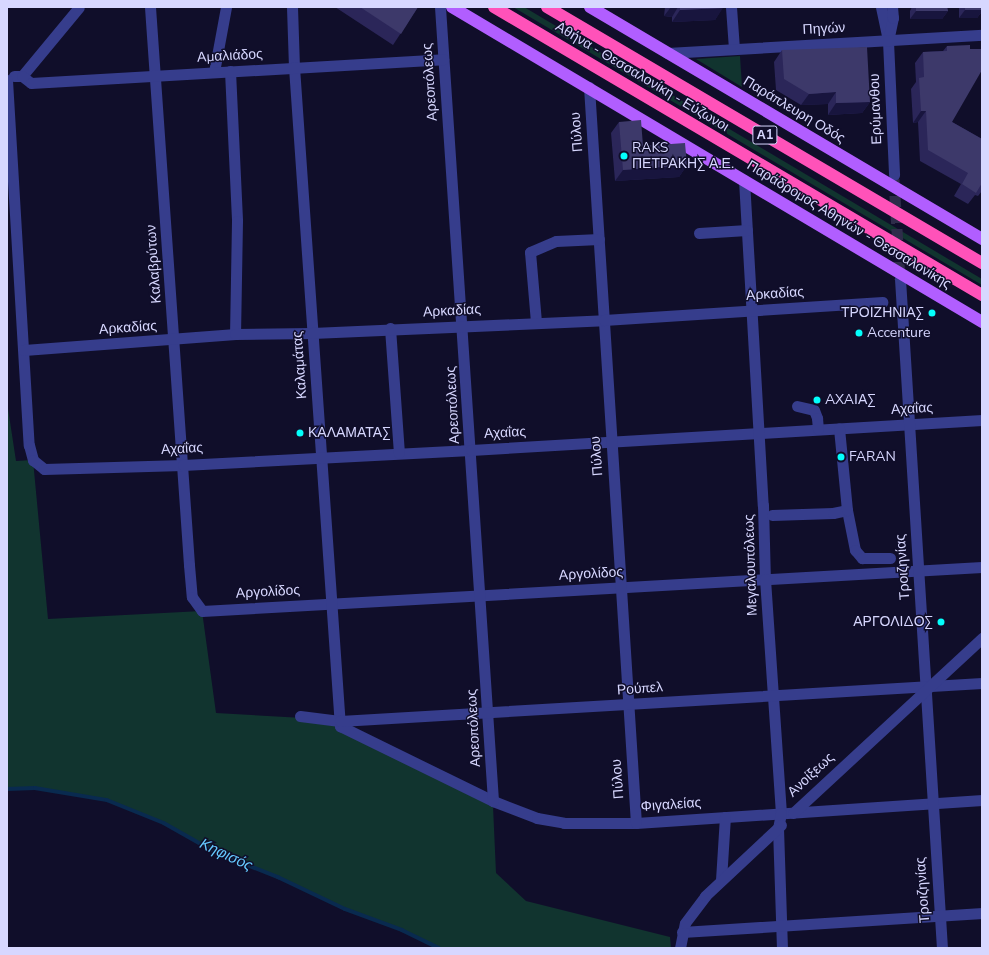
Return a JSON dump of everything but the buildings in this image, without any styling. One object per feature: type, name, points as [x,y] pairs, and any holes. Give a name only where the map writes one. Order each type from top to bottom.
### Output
[{"type":"highway","name":"Αθήνα - Θεσσαλονίκη - Εύζωνοι","points":[[494,7],[982,295]]},
{"type":"highway","name":"Αθήνα - Θεσσαλονίκη - Εύζωνοι","points":[[547,7],[982,263]]},
{"type":"main road","name":"Παράδρομος Αθηνών - Θεσσαλονίκης","points":[[452,7],[589,87],[982,322]]},
{"type":"main road","name":"Παράπλευρη Οδός","points":[[590,7],[982,239]]},
{"type":"street","points":[[7,76],[22,76],[79,7]]},
{"type":"street","name":"Καλαβρύτων","points":[[150,7],[175,339],[192,597],[202,611]]},
{"type":"street","points":[[214,72],[226,7]]},
{"type":"street","name":"Καλαμάτας","points":[[292,7],[294,67],[340,721]]},
{"type":"street","name":"Αρεοπόλεως","points":[[440,7],[463,325],[493,801]]},
{"type":"street","points":[[732,7],[734,49]]},
{"type":"street","name":"Ερύμανθου","points":[[881,7],[888,41],[894,175]]},
{"type":"street","name":"Ερύμανθου","points":[[888,41],[893,18],[892,7]]},
{"type":"street","name":"Πηγών","points":[[667,52],[982,35]]},
{"type":"street","name":"Αμαλιάδος","points":[[22,76],[31,83],[443,59]]},
{"type":"street","points":[[230,71],[237,221],[235,334]]},
{"type":"street","points":[[7,80],[24,350]]},
{"type":"street","name":"Πύλου","points":[[589,87],[636,822]]},
{"type":"street","name":"Μεγαλουπόλεως","points":[[744,180],[759,432],[765,579],[781,813],[778,828],[782,948]]},
{"type":"street","points":[[699,233],[747,230]]},
{"type":"street","points":[[536,322],[530,252],[556,241],[599,239]]},
{"type":"street","name":"Τροιζηνίας","points":[[900,279],[942,948]]},
{"type":"street","name":"Αρκαδίας","points":[[24,350],[235,334],[312,333],[390,328],[604,320],[882,302]]},
{"type":"street","points":[[390,328],[399,453]]},
{"type":"street","name":"Αχαΐας","points":[[24,350],[29,445],[33,460],[44,469],[183,465],[322,456],[471,450],[982,420]]},
{"type":"street","points":[[797,406],[814,410],[818,418],[818,429]]},
{"type":"street","points":[[840,428],[847,510],[855,550],[862,558],[890,558]]},
{"type":"street","points":[[772,515],[833,514],[847,510]]},
{"type":"street","name":"Αργολίδος","points":[[202,611],[982,567]]},
{"type":"street","name":"Ανοίξεως","points":[[680,948],[682,932],[689,916],[721,880],[926,688],[982,638]]},
{"type":"street","name":"Ρούπελ","points":[[300,716],[340,721],[926,688],[982,683]]},
{"type":"street","name":"Φιγαλείας","points":[[340,721],[340,726],[493,801],[550,822],[636,822],[982,800]]},
{"type":"street","points":[[721,880],[725,817]]},
{"type":"street","points":[[682,932],[782,924],[982,913]]},
{"type":"green space","points":[[513,7],[524,7],[982,279],[982,285]]},
{"type":"green space","points":[[740,56],[742,87],[696,59]]},
{"type":"green space","points":[[7,402],[16,461],[33,460],[48,619],[202,611],[216,713],[339,720],[493,806],[496,873],[526,901],[670,937],[671,948],[439,948],[402,930],[345,909],[278,877],[217,853],[164,823],[107,800],[35,788],[7,789]]},
{"type":"waterway","name":"Κηφισός","points":[[7,789],[35,788],[107,800],[164,823],[217,853],[278,877],[345,909],[402,930],[439,948]]},
{"type":"tunnel","points":[[894,179],[900,279]]},
{"type":"place","name":"RAKS ΠΕΤΡΑΚΗΣ Α.Ε.","points":[[624,156]]},
{"type":"place","name":"ΤΡΟΙΖΗΝΙΑΣ","points":[[932,313]]},
{"type":"place","name":"Accenture","points":[[859,333]]},
{"type":"place","name":"AXAΙΑΣ","points":[[817,400]]},
{"type":"place","name":"ΚΑΛΑΜΑΤΑΣ","points":[[300,433]]},
{"type":"place","name":"FARAN","points":[[841,457]]},
{"type":"place","name":"ΑΡΓΟΛΙΔΟΣ","points":[[941,622]]}]
